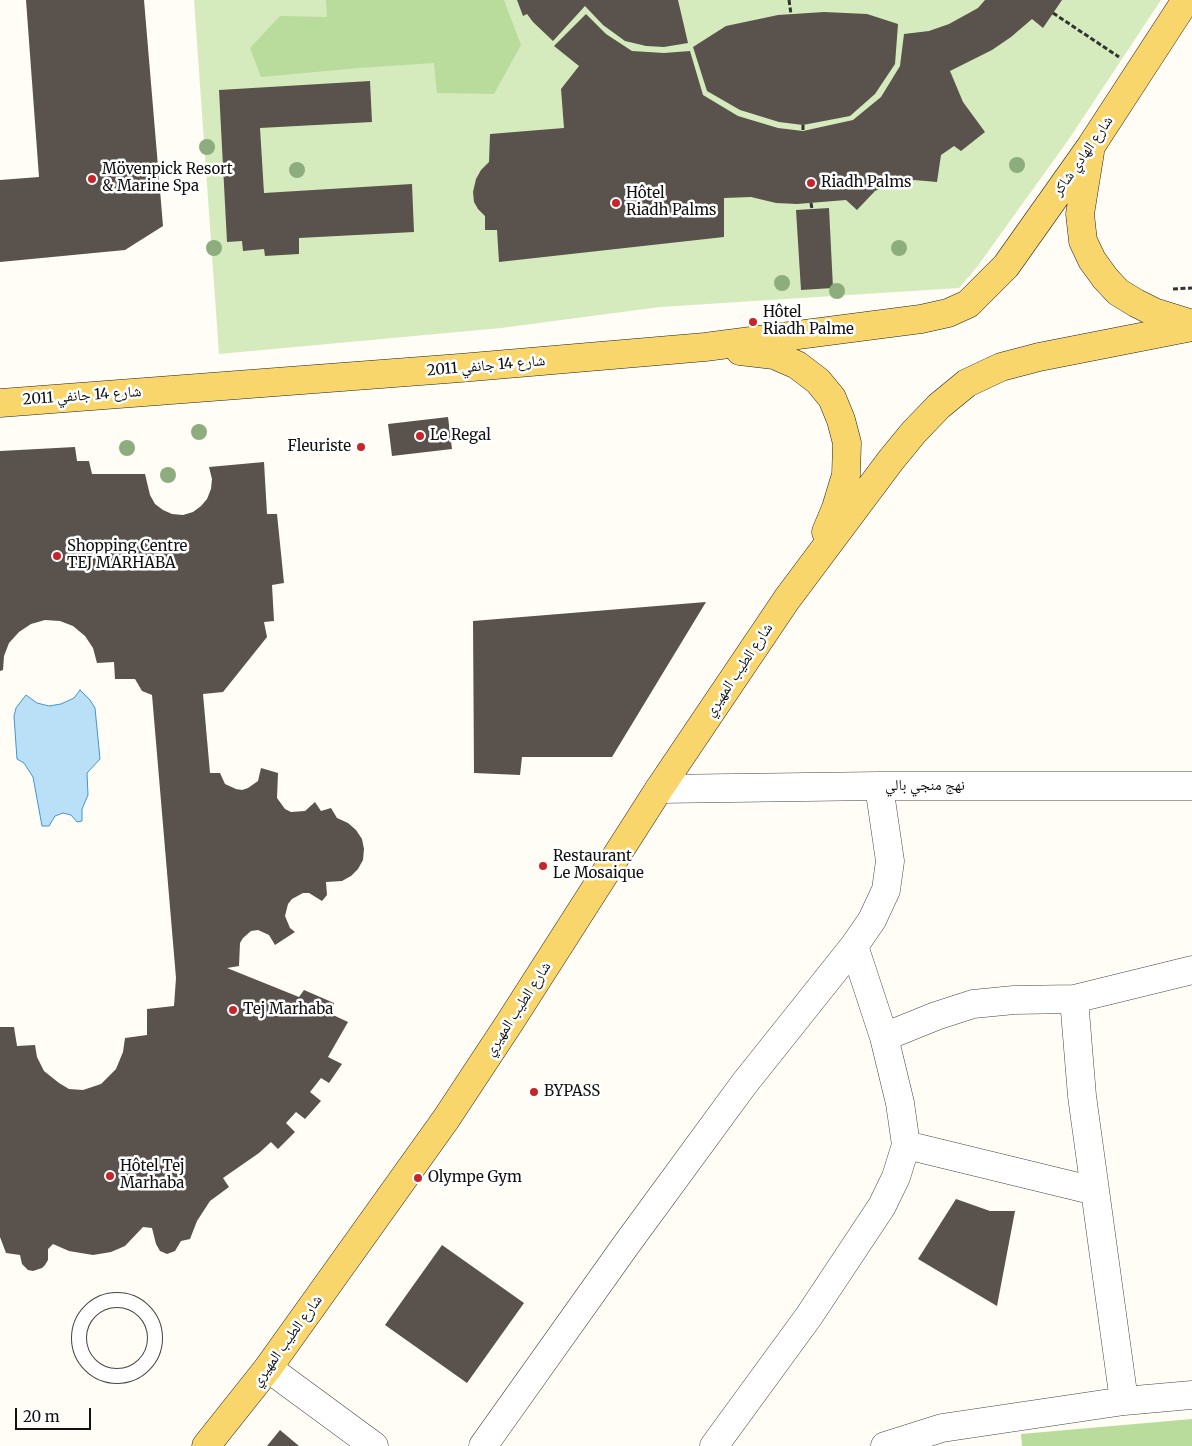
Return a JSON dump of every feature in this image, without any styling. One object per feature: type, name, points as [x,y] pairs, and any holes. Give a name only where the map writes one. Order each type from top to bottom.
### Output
[{"type":"main road","name":"شارع الهادي شاكر","points":[[968,304],[1006,266],[1091,146],[1186,0]]},
{"type":"main road","points":[[1091,146],[1080,214],[1083,241],[1092,260],[1118,292],[1154,312],[1192,326]]},
{"type":"main road","name":"شارع 14 جانفي 2011","points":[[0,403],[460,368],[705,347],[921,319],[948,313],[968,304]]},
{"type":"main road","points":[[815,561],[914,432],[939,406],[967,383],[1001,367],[1039,357],[1192,326]]},
{"type":"main road","points":[[705,347],[774,355],[797,365],[818,381],[832,398],[841,420],[847,444],[846,475],[836,508],[815,561]]},
{"type":"main road","name":"شارع الطيب المهيري","points":[[206,1446],[268,1368],[446,1119],[659,789],[815,561]]},
{"type":"street","name":"نهج منجي بالي","points":[[659,789],[879,786],[1192,786]]},
{"type":"street","points":[[483,1446],[620,1253],[744,1084],[854,946],[872,920],[886,890],[890,860],[879,786]]},
{"type":"street","points":[[718,1444],[809,1316],[882,1206],[896,1177],[906,1145],[900,1103],[884,1037],[854,946]]},
{"type":"street","points":[[884,1037],[936,1016],[973,1004],[1014,1000],[1074,999],[1192,970]]},
{"type":"street","points":[[1074,999],[1082,1096],[1124,1401]]},
{"type":"street","points":[[906,1145],[1095,1191]]},
{"type":"street","points":[[268,1368],[374,1446]]},
{"type":"street","points":[[886,1446],[942,1428],[1124,1401],[1192,1395]]},
{"type":"lane","points":[[112,1300],[126,1302],[140,1308],[150,1319],[155,1334],[154,1348],[147,1362],[136,1372],[122,1376],[106,1376],[93,1369],[83,1358],[79,1344],[80,1328],[86,1315],[97,1305],[112,1300]]},
{"type":"path","points":[[789,0],[791,14]]},
{"type":"path","points":[[1053,13],[1112,52]]},
{"type":"path","points":[[802,125],[803,131]]},
{"type":"path","points":[[811,203],[812,209]]},
{"type":"path","points":[[1166,289],[1192,288]]},
{"type":"green space","name":"Hôtel Riadh Palms","points":[[194,0],[1161,0],[1069,139],[977,267],[959,288],[660,307],[501,328],[219,354]]},
{"type":"green space","points":[[326,0],[504,0],[521,45],[494,94],[437,93],[434,63],[261,77],[250,48],[280,16],[327,17]]},
{"type":"green space","points":[[1192,1419],[1192,1446],[1022,1446],[1021,1434]]},
{"type":"water","points":[[80,690],[95,708],[100,759],[87,773],[88,795],[82,809],[82,821],[77,822],[71,815],[63,813],[55,816],[49,826],[42,826],[33,777],[24,763],[17,759],[14,716],[16,708],[26,695],[37,703],[49,706],[61,704],[74,698]]},
{"type":"building","points":[[26,0],[144,0],[163,226],[125,250],[0,262],[0,180],[39,177]]},
{"type":"building","points":[[517,0],[678,0],[688,43],[664,47],[646,46],[625,41],[603,25],[585,6],[553,41],[527,14],[523,16]]},
{"type":"building","points":[[985,0],[1062,0],[1043,28],[1032,19],[992,50],[950,71],[963,102],[985,132],[961,151],[954,146],[941,155],[937,182],[914,180],[892,184],[875,191],[857,210],[846,200],[797,204],[776,203],[751,197],[724,198],[724,237],[499,262],[497,230],[485,230],[485,216],[474,202],[473,192],[476,179],[489,162],[490,134],[564,128],[561,89],[579,66],[554,46],[586,14],[606,34],[632,51],[664,53],[690,51],[703,95],[738,116],[778,128],[803,131],[853,120],[881,97],[900,66],[904,34],[929,31],[949,24],[978,8]]},
{"type":"building","points":[[824,12],[867,14],[898,24],[895,64],[875,94],[850,116],[803,125],[779,122],[740,110],[707,91],[693,47],[726,26],[778,15]]},
{"type":"building","points":[[370,81],[372,122],[260,128],[264,193],[412,184],[414,232],[299,238],[299,254],[265,256],[264,249],[243,251],[242,241],[227,242],[219,90]]},
{"type":"building","points":[[829,208],[833,288],[801,290],[796,210]]},
{"type":"building","name":"Le Regal","points":[[448,417],[452,449],[392,456],[388,424]]},
{"type":"building","points":[[75,447],[77,461],[89,461],[92,474],[145,474],[150,495],[155,504],[172,514],[183,515],[193,512],[207,499],[212,479],[209,467],[264,462],[267,514],[277,514],[284,583],[272,585],[274,621],[264,622],[267,637],[223,692],[203,694],[210,773],[220,773],[225,784],[242,790],[258,781],[261,768],[278,773],[277,798],[285,809],[291,812],[305,811],[315,802],[321,811],[331,808],[337,818],[348,823],[356,830],[362,839],[364,849],[363,860],[351,876],[342,881],[326,882],[327,895],[322,901],[309,893],[303,893],[292,899],[288,904],[285,916],[290,928],[295,932],[275,945],[269,935],[258,930],[251,931],[240,943],[239,966],[227,968],[299,997],[304,990],[334,1003],[331,1014],[348,1022],[328,1057],[342,1064],[329,1083],[321,1078],[310,1092],[321,1101],[305,1119],[296,1112],[286,1123],[295,1132],[278,1149],[271,1142],[259,1153],[223,1178],[229,1187],[210,1201],[197,1221],[190,1239],[181,1241],[175,1251],[167,1254],[160,1251],[152,1228],[143,1227],[125,1246],[111,1252],[93,1255],[69,1251],[53,1244],[48,1249],[48,1260],[45,1265],[33,1271],[28,1270],[22,1264],[20,1255],[6,1253],[0,1237],[0,1027],[14,1027],[17,1046],[35,1045],[37,1057],[44,1071],[59,1083],[69,1089],[83,1090],[101,1084],[116,1069],[123,1052],[125,1038],[147,1035],[147,1009],[174,1006],[176,978],[152,695],[142,691],[135,679],[115,679],[114,662],[97,663],[93,648],[85,636],[73,626],[60,621],[45,620],[31,624],[19,632],[9,643],[4,656],[3,670],[0,671],[0,451]]},
{"type":"building","points":[[706,602],[612,757],[522,757],[520,775],[474,773],[473,621]]},
{"type":"building","points":[[956,1199],[990,1211],[1015,1211],[997,1306],[918,1259]]},
{"type":"building","points":[[442,1245],[524,1303],[467,1383],[385,1325]]},
{"type":"building","points":[[280,1430],[299,1446],[267,1446]]},
{"type":"place","name":"Mövenpick Resort & Marine Spa","points":[[92,179]]},
{"type":"place","name":"Riadh Palms","points":[[811,183]]},
{"type":"place","name":"Hôtel Riadh Palms","points":[[616,203]]},
{"type":"place","name":"Hôtel Riadh Palme","points":[[753,322]]},
{"type":"place","name":"Le Regal","points":[[420,436]]},
{"type":"place","name":"Fleuriste","points":[[361,447]]},
{"type":"place","name":"Shopping Centre TEJ MARHABA","points":[[57,556]]},
{"type":"place","name":"Restaurant Le Mosaique","points":[[543,866]]},
{"type":"place","name":"Tej Marhaba","points":[[233,1010]]},
{"type":"place","name":"BYPASS","points":[[534,1092]]},
{"type":"place","name":"Hôtel Tej Marhaba","points":[[110,1176]]},
{"type":"place","name":"Olympe Gym","points":[[418,1178]]}]
